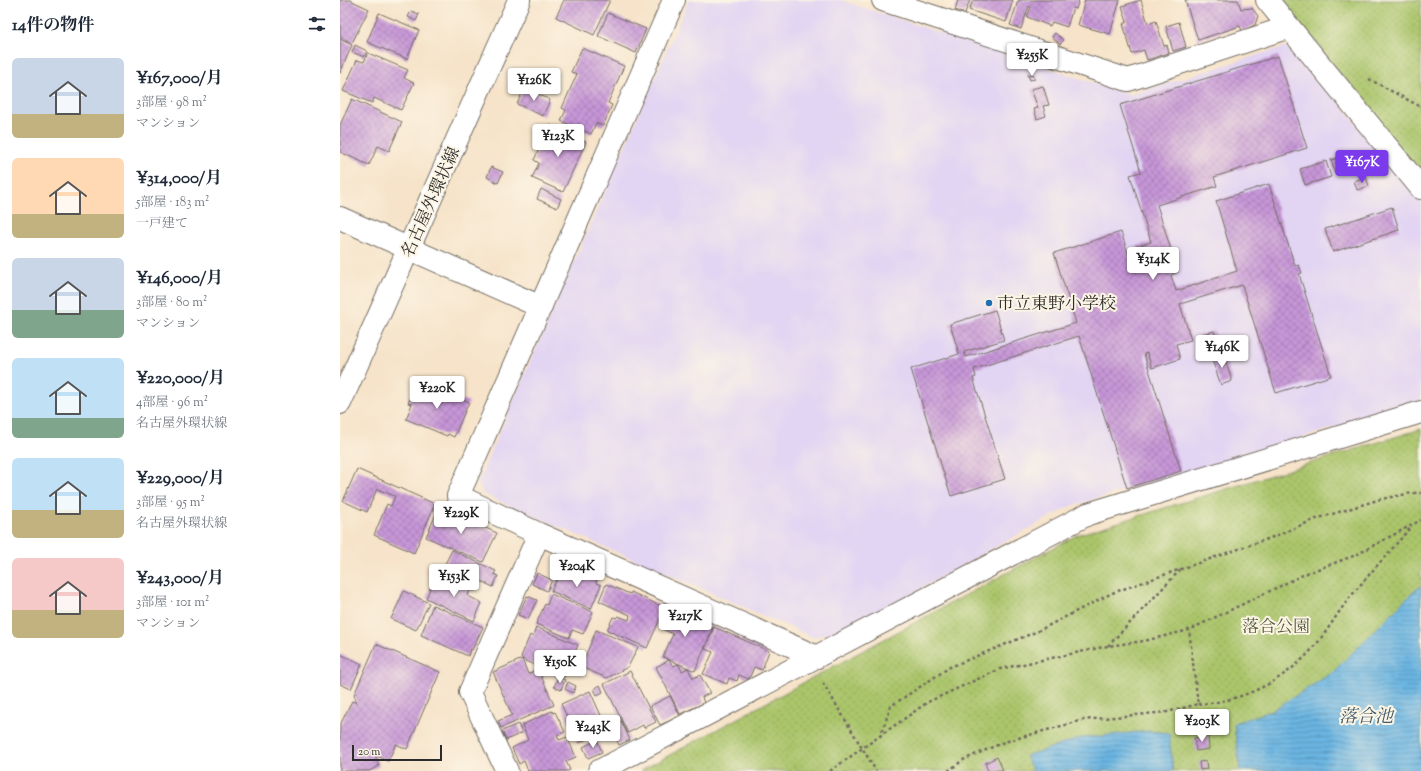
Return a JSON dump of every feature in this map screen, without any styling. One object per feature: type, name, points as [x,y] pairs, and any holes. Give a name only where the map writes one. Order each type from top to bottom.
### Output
[{"type":"street","name":"名古屋外環状線","points":[[340,403],[519,0]]},
{"type":"street","points":[[674,0],[458,496],[813,659]]},
{"type":"street","points":[[883,0],[1128,80],[1289,27]]},
{"type":"street","points":[[1267,0],[1421,188]]},
{"type":"street","points":[[340,218],[541,307]]},
{"type":"street","points":[[599,771],[1088,514],[1421,412]]},
{"type":"street","points":[[507,771],[470,692],[539,534]]},
{"type":"path","points":[[1367,78],[1421,107]]},
{"type":"path","points":[[880,737],[891,706],[950,667],[1038,631],[1112,593],[1273,537],[1316,520],[1381,499],[1412,493],[1421,493]]},
{"type":"path","points":[[830,771],[862,750],[928,702],[1000,668],[1108,646],[1144,641],[1189,630],[1307,573],[1356,555],[1421,520]]},
{"type":"path","points":[[948,771],[964,760],[1004,742],[1083,720],[1167,712],[1198,704],[1214,703],[1243,696],[1288,673],[1314,647],[1344,604],[1413,525]]},
{"type":"path","points":[[1108,646],[1180,569]]},
{"type":"path","points":[[1189,630],[1198,704]]},
{"type":"path","points":[[813,659],[862,750],[876,771]]},
{"type":"shaded area","name":"市立東野小学校","points":[[689,0],[840,0],[1130,95],[1284,47],[1298,52],[1421,203],[1421,402],[1068,507],[849,628],[813,637],[483,494],[478,481]]},
{"type":"green space","points":[[1281,0],[1421,0],[1421,174]]},
{"type":"green space","name":"落合公園","points":[[1421,429],[1421,771],[640,771],[1077,535]]},
{"type":"water","name":"落合池","points":[[1421,586],[1421,771],[1240,771],[1234,723],[1271,711],[1332,673],[1412,593]]},
{"type":"water","points":[[1148,731],[1169,733],[1173,771],[1033,771],[1025,756],[1082,738]]},
{"type":"building","points":[[340,0],[350,0],[369,9],[352,43],[340,37]]},
{"type":"building","points":[[564,0],[610,0],[594,35],[556,17]]},
{"type":"building","points":[[958,0],[970,0],[965,13],[955,10]]},
{"type":"building","points":[[973,0],[1013,0],[1006,22],[969,10]]},
{"type":"building","points":[[1079,0],[1076,9],[1073,8],[1067,27],[1052,22],[1050,26],[1027,17],[1031,7],[1029,6],[1021,29],[1010,25],[1018,1]]},
{"type":"building","points":[[1085,0],[1120,0],[1110,34],[1078,25]]},
{"type":"building","points":[[1141,0],[1148,24],[1156,21],[1164,46],[1167,45],[1169,53],[1147,60],[1144,50],[1132,54],[1123,24],[1127,22],[1122,6]]},
{"type":"building","points":[[1185,0],[1238,0],[1241,9],[1252,8],[1258,16],[1255,25],[1242,31],[1240,26],[1198,40]]},
{"type":"building","points":[[411,11],[419,14],[416,21],[408,17]]},
{"type":"building","points":[[379,13],[419,30],[407,59],[367,42]]},
{"type":"building","points":[[608,13],[646,29],[636,53],[598,36]]},
{"type":"building","points":[[1179,22],[1186,47],[1173,51],[1166,26]]},
{"type":"building","points":[[1055,33],[1064,40],[1060,44],[1052,37]]},
{"type":"building","points":[[340,39],[352,45],[340,73]]},
{"type":"building","points":[[355,45],[367,51],[364,57],[352,52]]},
{"type":"building","points":[[582,48],[624,66],[608,103],[612,105],[603,126],[596,123],[591,134],[561,121],[566,110],[562,108],[577,74],[571,72]]},
{"type":"building","points":[[368,53],[408,70],[404,78],[414,83],[401,110],[374,98],[372,103],[343,91],[357,60],[364,62]]},
{"type":"building","points":[[1278,56],[1307,148],[1214,177],[1217,186],[1157,205],[1178,272],[1171,275],[1176,291],[1237,271],[1216,201],[1269,184],[1295,266],[1299,265],[1302,273],[1299,274],[1331,376],[1276,393],[1242,285],[1180,304],[1191,340],[1176,344],[1180,359],[1152,368],[1147,353],[1144,354],[1181,471],[1127,488],[1079,336],[974,369],[976,377],[973,378],[1005,479],[951,496],[911,369],[959,354],[950,324],[995,310],[1004,340],[964,352],[966,357],[1076,323],[1054,253],[1121,232],[1132,265],[1142,262],[1137,246],[1151,242],[1130,175],[1141,172],[1120,105]]},
{"type":"building","points":[[1033,74],[1035,79],[1030,80],[1028,75]]},
{"type":"building","points":[[1043,86],[1049,105],[1043,106],[1046,116],[1037,119],[1034,109],[1038,108],[1031,89]]},
{"type":"building","points":[[525,87],[550,100],[543,116],[517,104]]},
{"type":"building","points":[[352,99],[402,122],[389,151],[378,146],[369,165],[340,152],[340,125]]},
{"type":"building","points":[[550,125],[586,142],[563,192],[532,178],[539,163],[534,160]]},
{"type":"building","points":[[1358,152],[1362,165],[1335,173],[1331,160]]},
{"type":"building","points":[[1326,161],[1331,177],[1305,185],[1300,169]]},
{"type":"building","points":[[491,167],[503,172],[498,183],[487,177]]},
{"type":"building","points":[[1366,177],[1369,186],[1357,190],[1354,181]]},
{"type":"building","points":[[541,189],[561,199],[557,208],[537,199]]},
{"type":"building","points":[[1392,207],[1399,230],[1333,252],[1325,229]]},
{"type":"building","points":[[1214,331],[1219,347],[1205,351],[1200,335]]},
{"type":"building","points":[[1223,353],[1232,381],[1221,385],[1211,357]]},
{"type":"building","points":[[422,383],[469,402],[454,437],[448,434],[447,436],[406,419],[412,404],[408,403],[412,393],[417,394]]},
{"type":"building","points":[[357,469],[435,504],[414,553],[374,535],[387,504],[391,506],[395,496],[377,489],[367,512],[343,501]]},
{"type":"building","points":[[439,507],[497,533],[483,562],[426,537]]},
{"type":"building","points":[[452,550],[496,571],[494,574],[498,576],[493,587],[479,580],[474,591],[440,574]]},
{"type":"building","points":[[567,567],[597,580],[596,583],[601,585],[591,609],[551,591],[558,577],[562,579]]},
{"type":"building","points":[[537,573],[552,580],[547,591],[532,584]]},
{"type":"building","points":[[436,575],[470,590],[468,596],[482,603],[474,621],[426,598]]},
{"type":"building","points":[[606,584],[630,594],[631,592],[665,608],[647,648],[607,630],[613,617],[617,618],[618,616],[629,620],[630,615],[599,601]]},
{"type":"building","points":[[404,591],[429,603],[416,630],[391,619]]},
{"type":"building","points":[[551,594],[593,612],[583,634],[572,630],[569,638],[536,624],[545,604],[547,605]]},
{"type":"building","points":[[527,596],[537,600],[528,619],[518,615]]},
{"type":"building","points":[[433,605],[483,627],[472,650],[470,649],[468,656],[421,635]]},
{"type":"building","points":[[669,606],[682,611],[681,614],[713,627],[695,671],[663,657],[673,634],[660,628]]},
{"type":"building","points":[[536,627],[578,645],[564,677],[525,661],[521,657],[530,635],[533,637]]},
{"type":"building","points":[[714,627],[769,651],[762,670],[754,667],[749,679],[739,675],[737,681],[729,678],[727,684],[703,674],[713,652],[705,649]]},
{"type":"building","points":[[596,630],[638,647],[628,667],[607,678],[581,667]]},
{"type":"building","points":[[376,644],[440,672],[407,749],[396,744],[388,761],[375,755],[379,766],[369,771],[340,771],[340,725],[352,701],[357,703],[354,695]]},
{"type":"building","points":[[340,654],[362,664],[351,689],[340,684]]},
{"type":"building","points":[[522,659],[528,674],[538,669],[554,705],[501,728],[498,721],[512,715],[493,672]]},
{"type":"building","points":[[669,660],[673,666],[678,664],[682,671],[688,668],[693,678],[700,675],[710,693],[702,697],[704,703],[680,714],[656,667]]},
{"type":"building","points":[[630,671],[656,722],[644,728],[643,725],[628,733],[604,684]]},
{"type":"building","points":[[558,677],[565,680],[561,690],[554,687]]},
{"type":"building","points":[[568,682],[576,686],[573,693],[565,689]]},
{"type":"building","points":[[600,685],[603,692],[597,695],[594,689]]},
{"type":"building","points":[[590,691],[607,729],[579,743],[561,704]]},
{"type":"building","points":[[670,696],[680,716],[660,725],[650,706]]},
{"type":"building","points":[[552,711],[553,713],[555,712],[565,732],[557,735],[559,740],[567,737],[576,757],[566,761],[570,770],[568,771],[528,771],[524,761],[519,764],[512,748],[528,740],[522,725]]},
{"type":"building","points":[[1194,720],[1202,720],[1203,727],[1196,728]]},
{"type":"building","points":[[621,721],[630,740],[619,745],[610,726]]},
{"type":"building","points":[[518,724],[522,733],[506,740],[502,731]]},
{"type":"building","points":[[1208,736],[1209,749],[1196,751],[1194,738]]},
{"type":"building","points":[[597,740],[602,752],[588,758],[583,747]]},
{"type":"building","points":[[997,757],[1003,770],[988,771],[985,763]]},
{"type":"building","points":[[1206,761],[1207,769],[1200,770],[1199,762]]},
{"type":"place","name":"市立東野小学校","points":[[989,303]]}]
